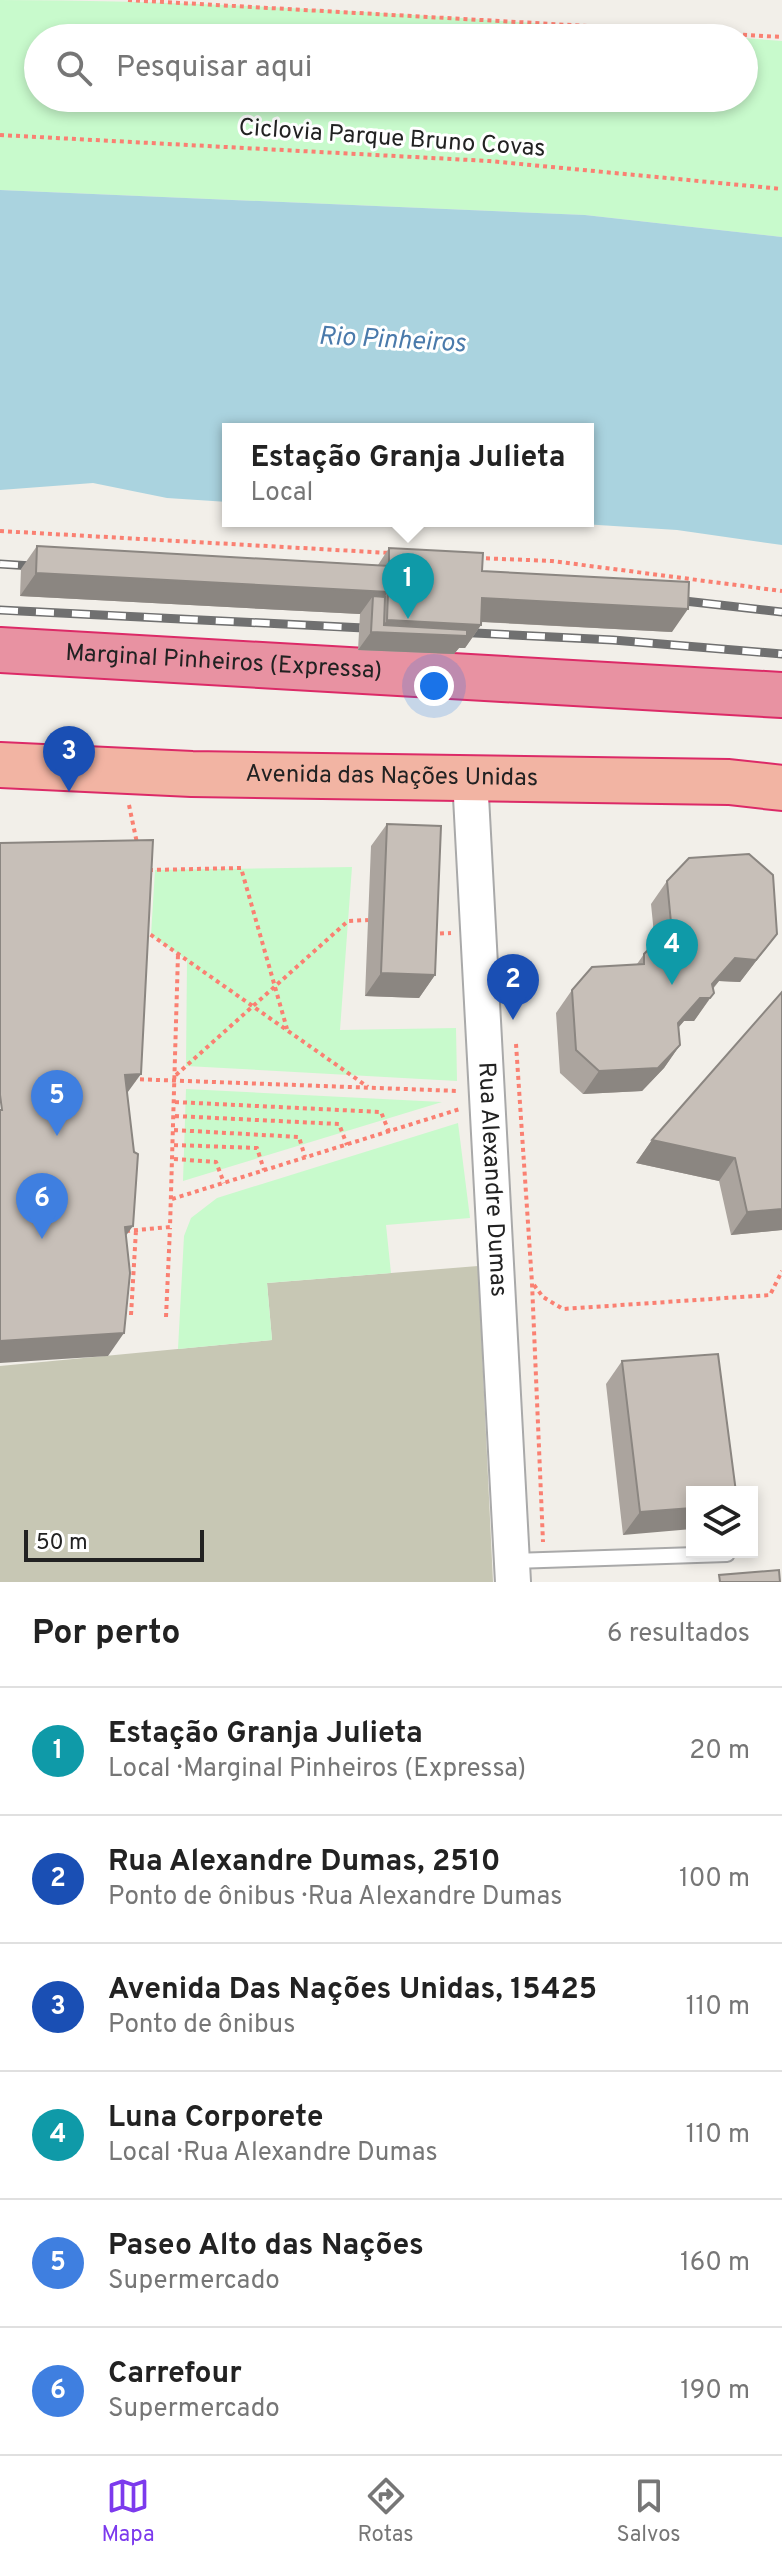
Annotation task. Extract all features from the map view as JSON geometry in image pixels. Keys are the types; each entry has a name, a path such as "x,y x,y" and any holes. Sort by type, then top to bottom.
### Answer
{"highway":[{"name":"Marginal Pinheiros (Expressa)","path":"0,650 782,695"},
{"name":"Avenida das Nações Unidas","path":"0,765 205,774 729,782 782,788"}],"street":[{"name":"Rua Alexandre Dumas","path":"470,778 472,1101 513,1572"}],"lane":[{"path":"513,1572 686,1557"}],"path":[{"path":"128,0 552,24"},
{"path":"758,36 782,37"},
{"name":"Ciclovia Parque Bruno Covas","path":"0,135 489,161 782,189"},
{"path":"0,531 394,553"},
{"path":"473,557 552,561 782,591"},
{"path":"123,795 130,806 138,847"},
{"path":"142,863 143,870 241,868 287,1030"},
{"path":"176,1076 348,921 368,920"},
{"path":"142,944 142,929 368,1087"},
{"path":"166,1317 174,1159 178,954"},
{"path":"140,1064 140,1080"},
{"path":"126,1079 176,1076 368,1087 472,1101"},
{"path":"172,1199 389,1132 472,1101"},
{"path":"175,1102 381,1112 389,1132"},
{"path":"175,1116 339,1124 347,1145"},
{"path":"174,1130 299,1137 305,1158"},
{"path":"174,1145 257,1148 264,1171"},
{"path":"174,1159 216,1162 224,1183"},
{"path":"118,1233 170,1227"},
{"path":"131,1315 136,1230"},
{"path":"532,1283 543,1297 563,1309 770,1295 782,1271"}],"shaded area":[{"path":"478,1266 493,1582 0,1582 0,1366 272,1340 267,1283"}],"green space":[{"path":"0,0 277,7 544,24 24,24 24,112 758,112 758,39 782,41 782,237 585,215 0,190"},
{"path":"352,867 340,1030 456,1028 457,1081 186,1066 187,960 151,935 155,870"},
{"path":"186,1089 442,1102 183,1181"},
{"path":"458,1123 470,1218 386,1225 391,1273 267,1283 272,1340 178,1349 184,1236 191,1218 217,1198"}],"water":[{"name":"Rio Pinheiros","path":"0,190 585,215 782,237 782,545 677,530 594,525 594,423 222,423 222,502 167,498 93,483 0,490"}],"building":[{"path":"37,546 389,566 389,548 483,553 482,571 689,582 688,609 482,598 481,625 387,620 388,592 36,573"},
{"path":"373,596 385,597 384,625 467,630 467,636 371,632"},
{"path":"387,824 441,826 435,975 381,973"},
{"path":"153,840 141,1074 125,1075 134,1152 138,1154 133,1226 125,1227 130,1273 124,1333 0,1341 0,843"},
{"path":"749,854 773,875 777,934 756,960 735,958 712,984 714,993 710,998 700,998 678,1023 680,1045 658,1068 599,1071 576,1050 572,990 592,967 644,964 644,954 665,933 672,933 667,881 689,858"},
{"path":"782,992 782,1209 747,1212 735,1158 652,1140"},
{"path":"718,1354 735,1486 686,1486 686,1508 640,1512 622,1361"},
{"path":"779,1570 780,1582 720,1582 719,1575"}],"railway":[{"path":"0,564 48,567"},
{"path":"667,599 782,612"},
{"path":"0,610 384,629"},
{"path":"455,632 613,640 782,654"}],"place":[{"name":"Estação Granja Julieta","path":"408,619"},
{"name":"Avenida Das Nações Unidas, 15425","path":"69,792"},
{"name":"Luna Corporete","path":"672,985"},
{"name":"Rua Alexandre Dumas, 2510","path":"513,1020"},
{"name":"Paseo Alto das Nações","path":"57,1136"},
{"name":"Carrefour","path":"42,1239"}]}
